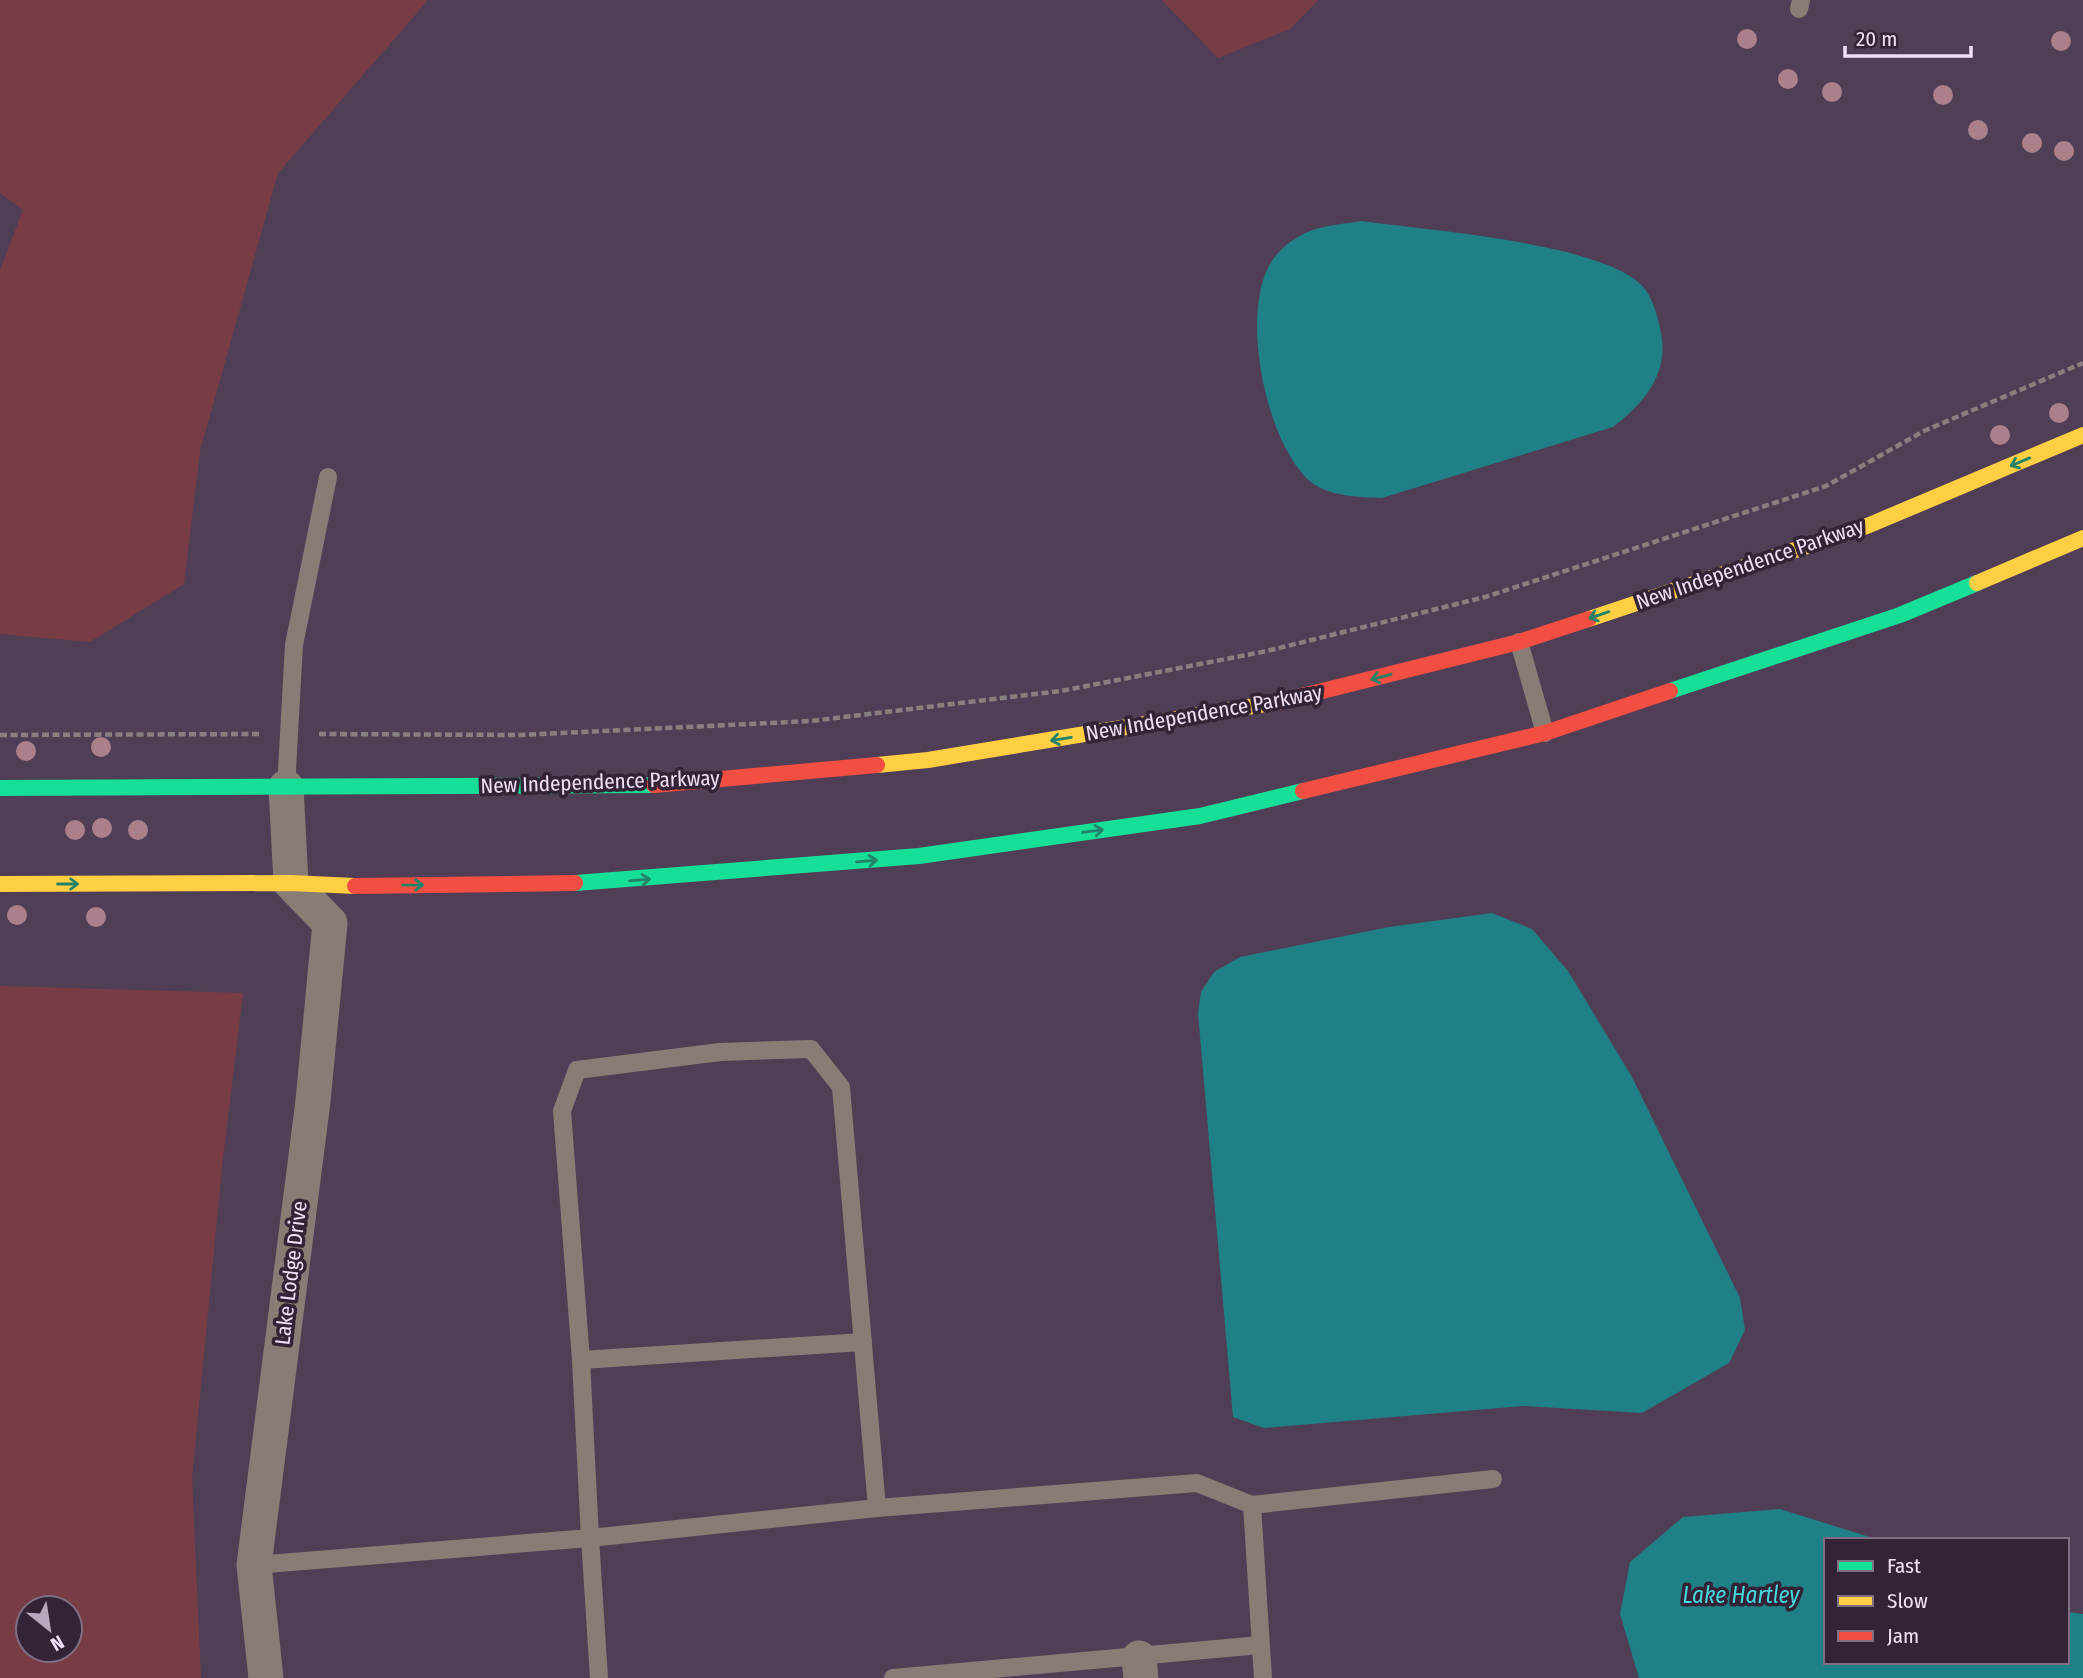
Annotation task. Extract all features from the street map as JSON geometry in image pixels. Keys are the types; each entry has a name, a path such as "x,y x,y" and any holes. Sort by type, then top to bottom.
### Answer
{"street":[{"name":"New Independence Parkway","path":"0,788 662,785 928,760 1262,706 1519,642 1867,526 2083,436"},
{"path":"0,884 291,883 345,886 613,882 919,856 1200,816 1545,733 1900,615 2083,538"},
{"path":"286,787 291,883"},
{"name":"Lake Lodge Drive","path":"266,1678 254,1565 313,1101 330,923 291,883"}],"lane":[{"path":"286,787 294,645 328,477"},
{"path":"1519,642 1545,733"},
{"path":"599,1678 581,1360 562,1111 577,1070 720,1052 811,1049 841,1087 877,1508"},
{"path":"581,1360 863,1342"},
{"path":"254,1565 590,1538 877,1508 1197,1483 1252,1505 1493,1479"},
{"path":"1252,1505 1263,1678"},
{"path":"893,1678 1140,1668 1260,1645"}],"path":[{"path":"0,735 521,735 811,721 1061,691 1267,651 1485,597 1826,486 1924,431 2083,363"}],"shaded area":[{"path":"0,0 428,0 278,173 200,451 184,584 90,642 0,634 0,270 23,210 0,193"},
{"path":"1162,0 1318,0 1290,29 1218,58"},
{"path":"0,986 243,993 222,1167 192,1478 201,1678 0,1678"}],"water":[{"path":"1362,221 1469,234 1555,249 1624,273 1644,288 1653,304 1661,333 1661,362 1652,386 1635,408 1613,427 1382,498 1339,494 1315,485 1297,467 1282,440 1270,408 1261,372 1257,335 1259,301 1266,272 1289,243 1308,232"},
{"path":"1492,913 1532,929 1568,971 1632,1077 1740,1298 1745,1330 1729,1363 1642,1413 1523,1406 1264,1428 1233,1417 1198,1013 1201,992 1214,972 1240,957 1389,927"},
{"name":"Lake Hartley","path":"1780,1509 1873,1538 1824,1538 1824,1664 2069,1664 2069,1612 2083,1614 2083,1678 1639,1678 1620,1614 1630,1562 1683,1517"}],"traffic: fast":[{"path":"1670,691 1900,615 1977,583"},
{"path":"0,788 654,785"},
{"path":"575,883 919,856 1200,816 1303,791"}],"traffic: slow":[{"path":"1589,619 1867,526 2083,435"},
{"path":"1977,583 2083,538"},
{"path":"877,765 928,760 1278,702"},
{"path":"0,884 291,883 355,886"}],"traffic: jam":[{"path":"1278,702 1519,642 1589,619"},
{"path":"1303,791 1545,733 1670,691"},
{"path":"654,785 877,765"},
{"path":"355,886 575,883"}]}
